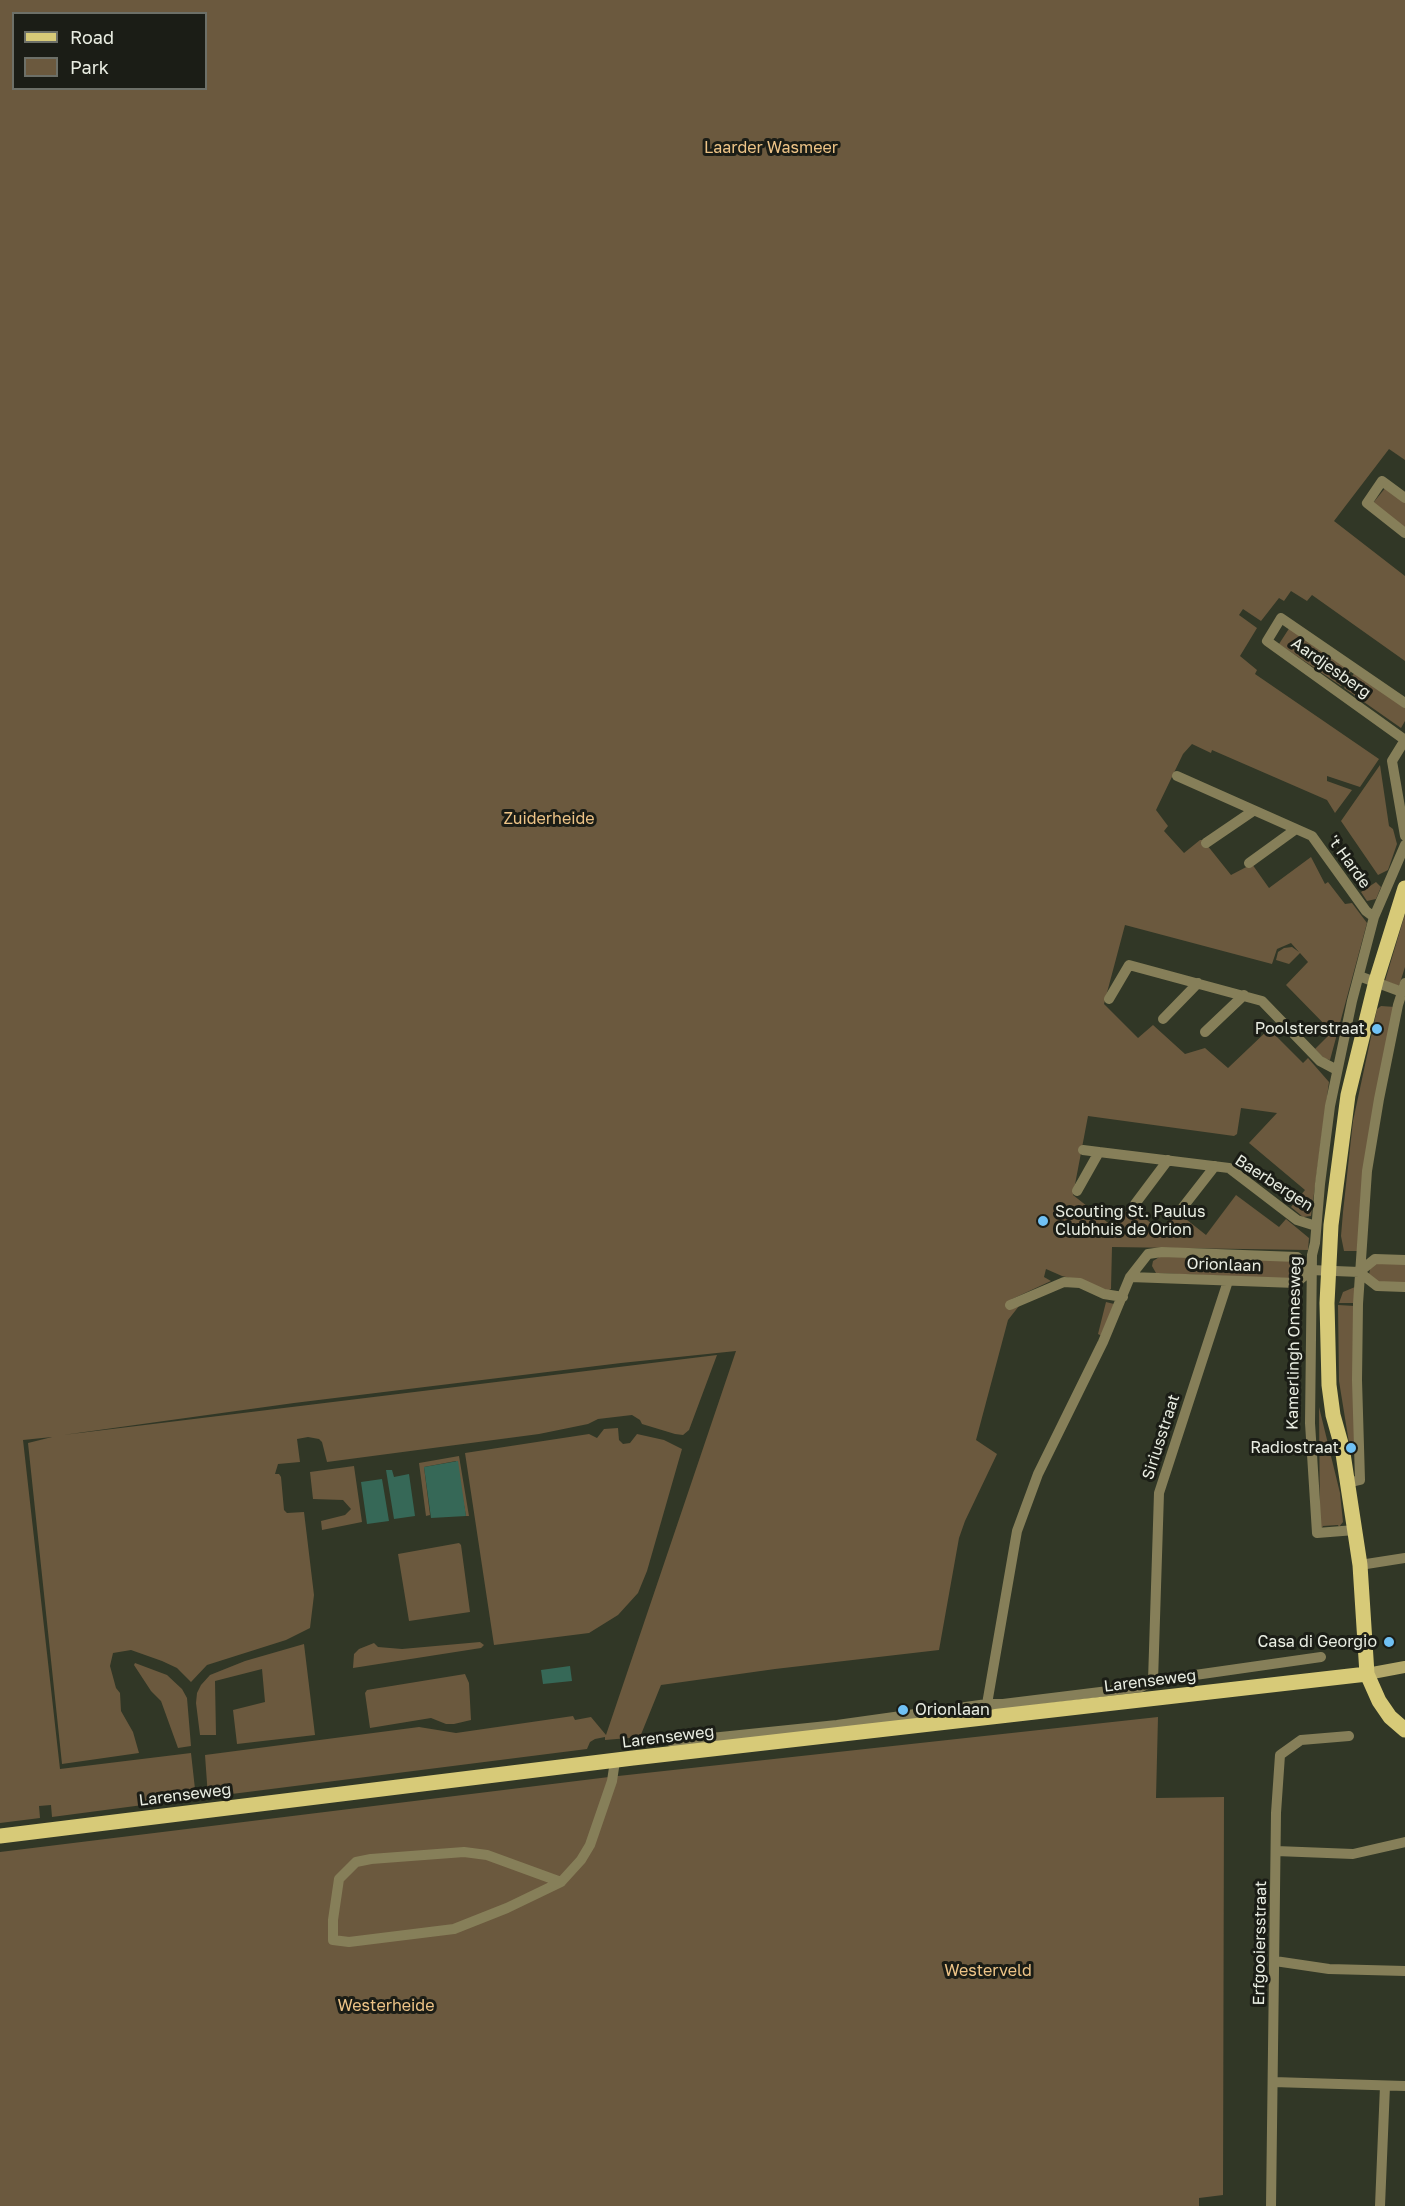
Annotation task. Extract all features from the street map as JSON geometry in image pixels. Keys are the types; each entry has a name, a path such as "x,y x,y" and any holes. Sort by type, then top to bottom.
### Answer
{"main road":[{"name":"Kamerlingh Onnesweg","path":"1405,888 1395,914 1385,931 1368,978 1359,1015 1356,1057 1339,1149 1330,1226 1327,1358 1333,1415 1341,1447 1360,1565 1364,1644 1375,1672 1375,1696 1390,1717 1405,1730"},
{"name":"Larenseweg","path":"0,1836 633,1758 1340,1678 1375,1672"}],"street":[{"path":"1405,498 1382,481 1366,503 1405,532"},
{"name":"Aardjesberg","path":"1405,703 1281,618 1267,641 1405,740"},
{"path":"1405,740 1392,761 1405,836"},
{"name":"'t Harde","path":"1178,776 1312,836 1354,895 1374,917"},
{"path":"1206,843 1253,811"},
{"path":"1249,863 1296,829"},
{"name":"Kamerlingh Onnesweg","path":"1355,1530 1317,1533 1310,1423 1311,1270 1325,1142 1337,1070 1368,978 1374,917 1405,845"},
{"path":"1109,999 1129,965 1244,995 1262,1001 1320,1060 1337,1070"},
{"path":"1347,1483 1360,1480 1357,1380 1359,1272 1367,1171 1402,1006 1403,987 1386,987 1368,978"},
{"path":"1163,1018 1198,983"},
{"path":"1205,1032 1244,995"},
{"name":"Baerbergen","path":"1083,1150 1229,1168 1297,1220 1317,1226"},
{"path":"1077,1191 1099,1152"},
{"path":"1135,1204 1168,1161"},
{"name":"Baerbergen","path":"1183,1207 1215,1166"},
{"name":"Orionlaan","path":"987,1704 1017,1531 1038,1474 1103,1342 1130,1277 1148,1254 1162,1252 1298,1257 1311,1270 1359,1272 1377,1286 1405,1287"},
{"name":"Orionlaan","path":"1359,1272 1375,1259 1405,1260"},
{"name":"Orionlaan","path":"1130,1277 1296,1283 1311,1270"},
{"name":"Siriusstraat","path":"1153,1681 1159,1493 1228,1281"},
{"path":"1010,1305 1064,1282 1080,1283 1104,1294 1123,1297"},
{"path":"1360,1565 1405,1558"},
{"name":"Larenseweg","path":"672,1742 837,1725 987,1704 1141,1687 1153,1681 1321,1657"},
{"path":"1375,1672 1405,1667"},
{"name":"Erfgooiersstraat","path":"1271,2206 1276,1813 1280,1755 1301,1740 1349,1736"},
{"path":"561,1882 488,1855 464,1852 356,1862 339,1879 333,1920 333,1940 349,1942 454,1929 507,1908 561,1882 581,1860 590,1845 612,1781 615,1761"},
{"path":"1276,1851 1353,1854 1405,1842"},
{"path":"1275,1961 1329,1969 1405,1971"},
{"path":"1273,2082 1405,2086"},
{"path":"1380,2206 1385,2086"}],"green space":[{"name":"Zuiderheide","path":"0,0 1405,0 1405,460 1389,449 1334,521 1405,576 1405,661 1312,595 1307,601 1291,591 1284,601 1279,598 1261,621 1243,609 1239,615 1257,628 1240,656 1257,670 1255,674 1379,759 1360,787 1327,776 1327,781 1352,790 1335,813 1327,800 1212,750 1211,753 1192,744 1183,754 1156,810 1168,826 1164,831 1184,853 1203,840 1231,875 1252,864 1269,888 1311,857 1325,884 1328,882 1345,904 1352,903 1367,923 1330,1060 1325,1059 1315,1049 1332,1032 1286,985 1308,962 1300,953 1289,964 1276,960 1278,952 1284,948 1292,947 1299,952 1291,943 1277,949 1272,964 1125,925 1104,1004 1138,1038 1153,1025 1185,1054 1205,1048 1228,1068 1269,1029 1303,1063 1308,1058 1329,1082 1311,1216 1303,1217 1291,1207 1305,1190 1249,1143 1277,1113 1241,1108 1237,1134 1234,1136 1088,1116 1073,1195 1112,1226 1130,1207 1160,1230 1177,1212 1206,1235 1236,1195 1279,1227 1286,1219 1309,1238 1308,1250 1112,1247 1111,1289 1105,1292 1082,1281 1046,1269 1044,1277 1051,1281 1012,1299 1019,1306 1008,1320 976,1440 997,1454 959,1538 939,1650 661,1685 640,1737 595,1739 590,1742 587,1749 208,1797 205,1755 419,1727 456,1733 573,1716 575,1720 591,1717 606,1735 736,1351 294,1403 63,1435 717,1355 689,1430 683,1435 642,1424 632,1415 598,1419 588,1424 539,1434 327,1462 322,1442 319,1439 308,1437 297,1439 300,1462 278,1464 275,1474 281,1477 284,1510 287,1513 304,1512 314,1595 310,1628 286,1640 207,1665 191,1682 177,1668 162,1661 131,1650 113,1653 110,1666 116,1688 120,1693 121,1711 133,1732 139,1753 62,1764 28,1443 52,1437 23,1440 60,1769 191,1753 196,1798 52,1817 51,1805 39,1806 40,1818 0,1823"},
{"path":"1386,487 1405,502 1405,528 1373,503"},
{"path":"1290,627 1352,670 1341,686 1279,644"},
{"path":"1355,672 1405,706 1405,721 1401,728 1344,688"},
{"path":"1380,765 1389,826 1393,829 1397,844 1388,870 1378,875 1341,821"},
{"path":"1376,882 1381,887 1376,899 1367,901 1361,892"},
{"path":"1405,914 1405,967 1399,986 1385,981"},
{"path":"1381,1006 1395,1007 1357,1251 1344,1251 1341,1236 1353,1121 1377,1009"},
{"path":"1161,1256 1296,1260 1304,1268 1302,1276 1295,1279 1156,1273 1152,1266 1153,1261"},
{"path":"1376,1263 1405,1263 1405,1283 1377,1282 1369,1275 1370,1269"},
{"path":"1355,1287 1355,1303 1339,1303 1343,1292"},
{"path":"1106,1302 1114,1304 1102,1336 1098,1334"},
{"path":"1338,1305 1355,1306 1356,1448 1350,1449 1339,1381"},
{"path":"1319,1407 1340,1493 1343,1522 1339,1527 1338,1525 1322,1528 1320,1526"},
{"path":"618,1428 619,1440 623,1444 630,1443 637,1434 664,1440 682,1449 647,1571 638,1593 618,1615 589,1633 494,1645 465,1453 589,1434 597,1438 604,1429"},
{"path":"459,1456 469,1516 466,1516 456,1461 424,1467 430,1515 426,1516 419,1463"},
{"path":"354,1466 362,1522 322,1530 321,1521 345,1515 351,1509 343,1500 313,1499 310,1472"},
{"path":"459,1543 470,1612 409,1621 398,1554"},
{"path":"480,1642 484,1645 481,1648 353,1668 354,1654 359,1649 374,1643 378,1647 402,1649"},
{"path":"304,1644 315,1735 237,1744 233,1710 265,1702 262,1669 215,1681 216,1735 200,1735 197,1693 210,1675 245,1661"},
{"path":"135,1663 167,1675 182,1689 187,1698 191,1746 178,1748 161,1701 151,1691 134,1665"},
{"path":"465,1674 469,1683 471,1720 446,1724 431,1718 370,1728 365,1693 367,1690"},
{"path":"1158,1717 1156,1798 1224,1797 1223,2195 1199,2198 1199,2206 0,2206 0,1852 609,1777"}],"shaded area":[{"path":"458,1461 466,1516 431,1518 424,1467"},
{"path":"386,1470 392,1470 394,1477 409,1474 415,1516 394,1519"},
{"path":"382,1479 389,1521 367,1524 361,1482"},
{"path":"570,1666 572,1681 543,1684 541,1670"}],"place":[{"name":"Poolsterstraat","path":"1377,1029"},
{"name":"Scouting St. Paulus Clubhuis de Orion","path":"1043,1221"},
{"name":"Radiostraat","path":"1351,1448"},
{"name":"Casa di Georgio","path":"1389,1642"},
{"name":"Orionlaan","path":"903,1710"}],"park label":[{"name":"Laarder Wasmeer","path":"771,148"},
{"name":"Westerveld","path":"988,1971"},
{"name":"Westerheide","path":"386,2006"}]}
